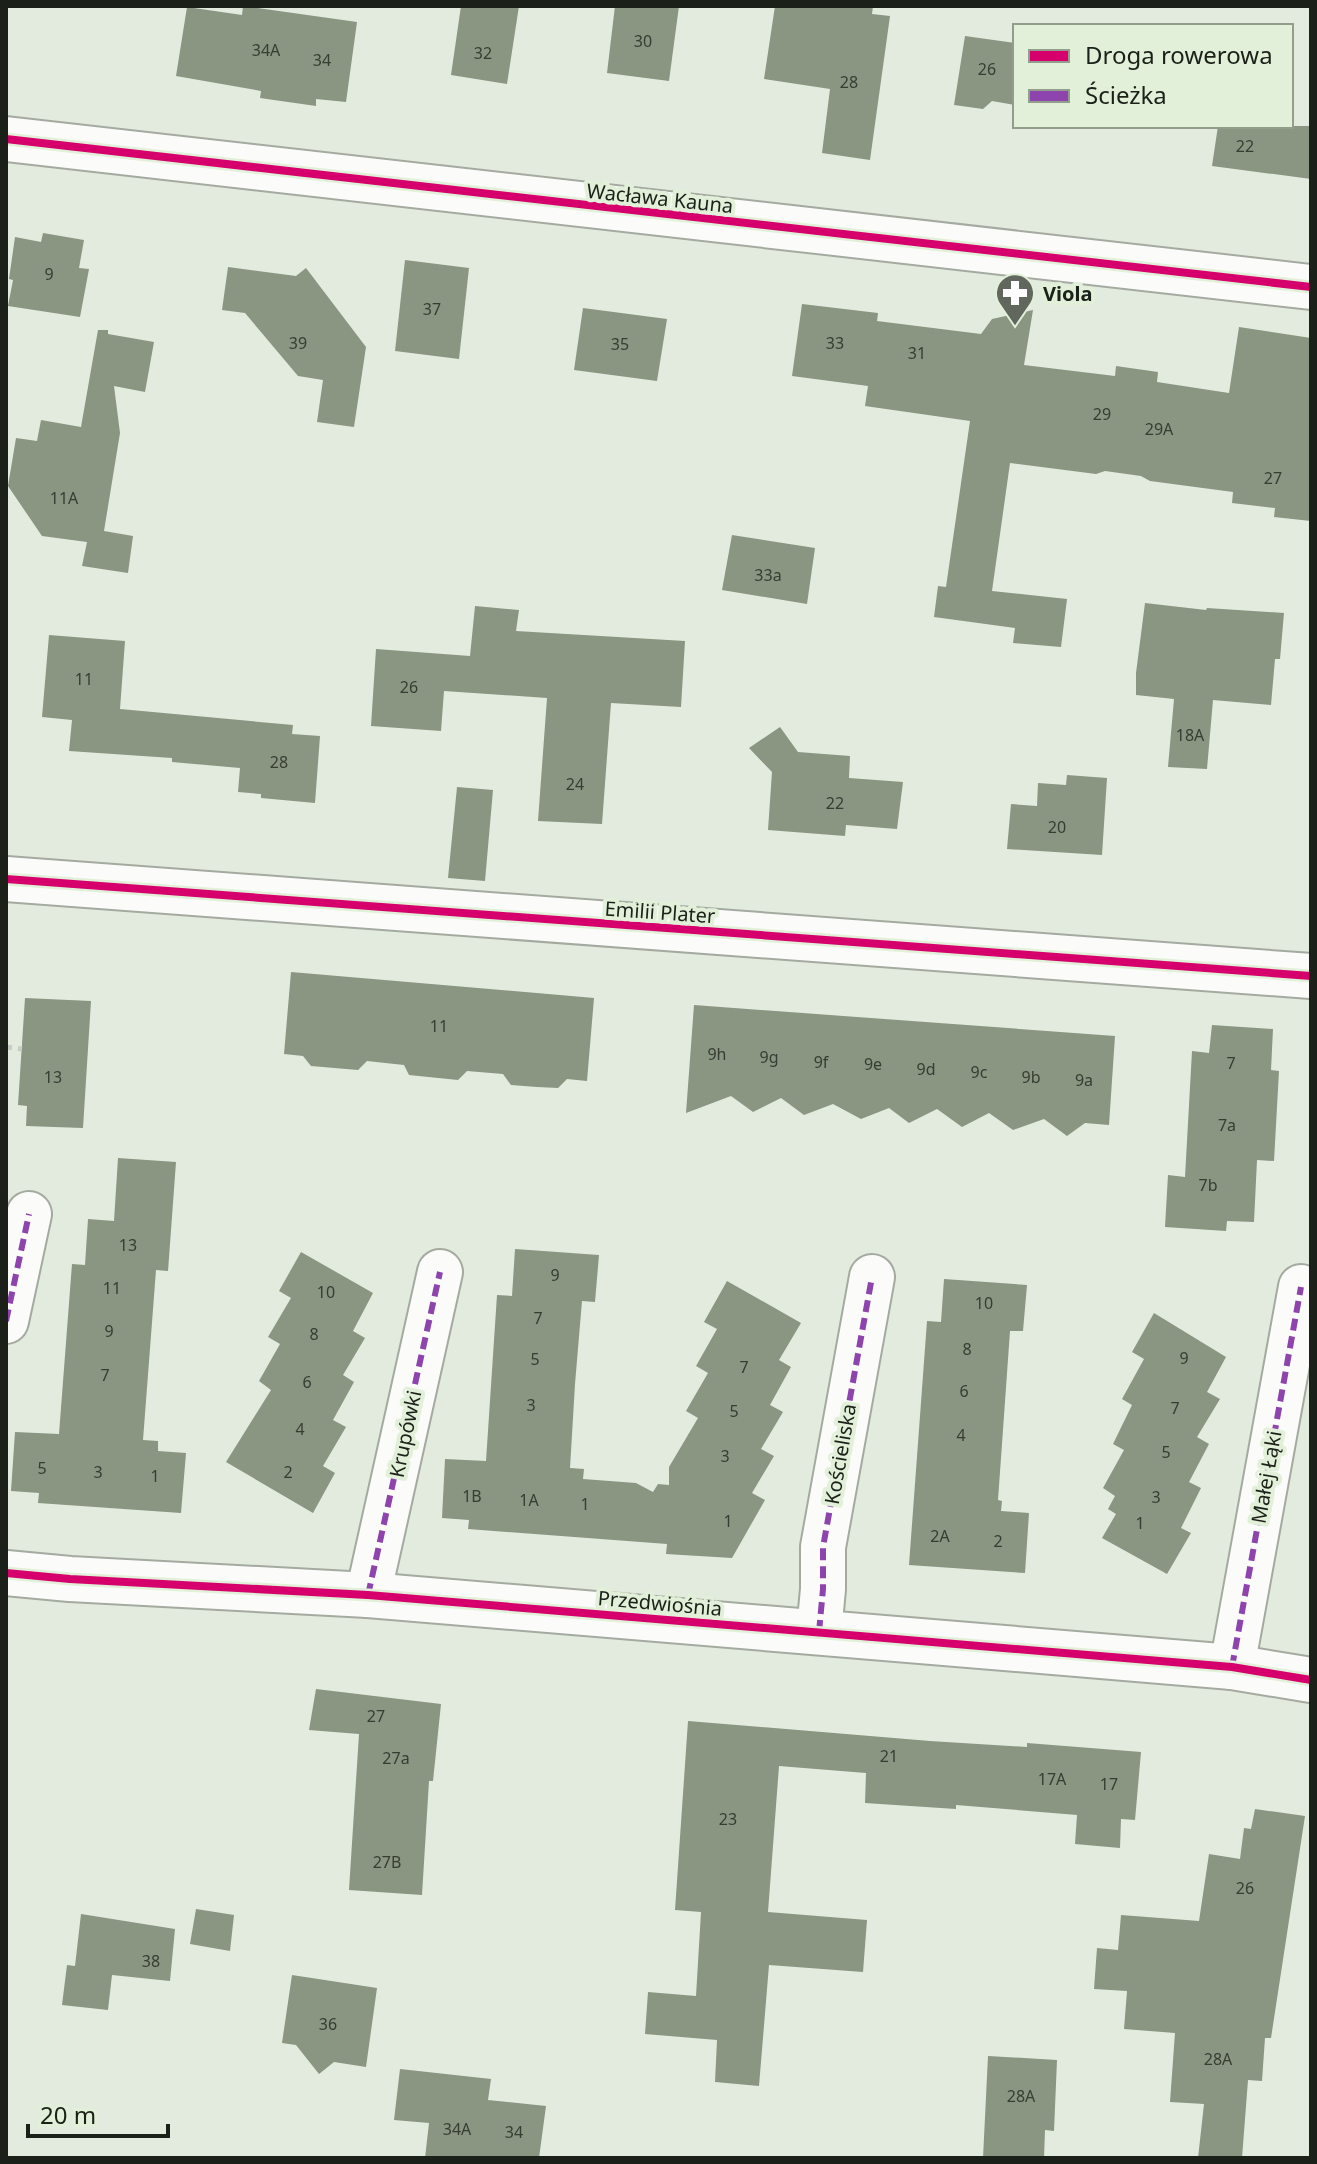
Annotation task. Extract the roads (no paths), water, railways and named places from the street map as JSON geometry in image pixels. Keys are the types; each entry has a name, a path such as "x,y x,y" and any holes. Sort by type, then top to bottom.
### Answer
{"street":[{"name":"Wacława Kauna","path":"6,139 1311,287"},
{"name":"Emilii Plater","path":"6,879 1311,976"},
{"path":"6,1321 29,1214"},
{"name":"Krupówki","path":"368,1595 440,1272"},
{"name":"Kościeliska","path":"819,1632 823,1547 872,1277"},
{"name":"Małej Łąki","path":"1232,1667 1301,1287"},
{"name":"Przedwiośnia","path":"6,1573 368,1595 1232,1667 1311,1680"}],"place":[{"name":"Viola","path":"1015,327"}]}
